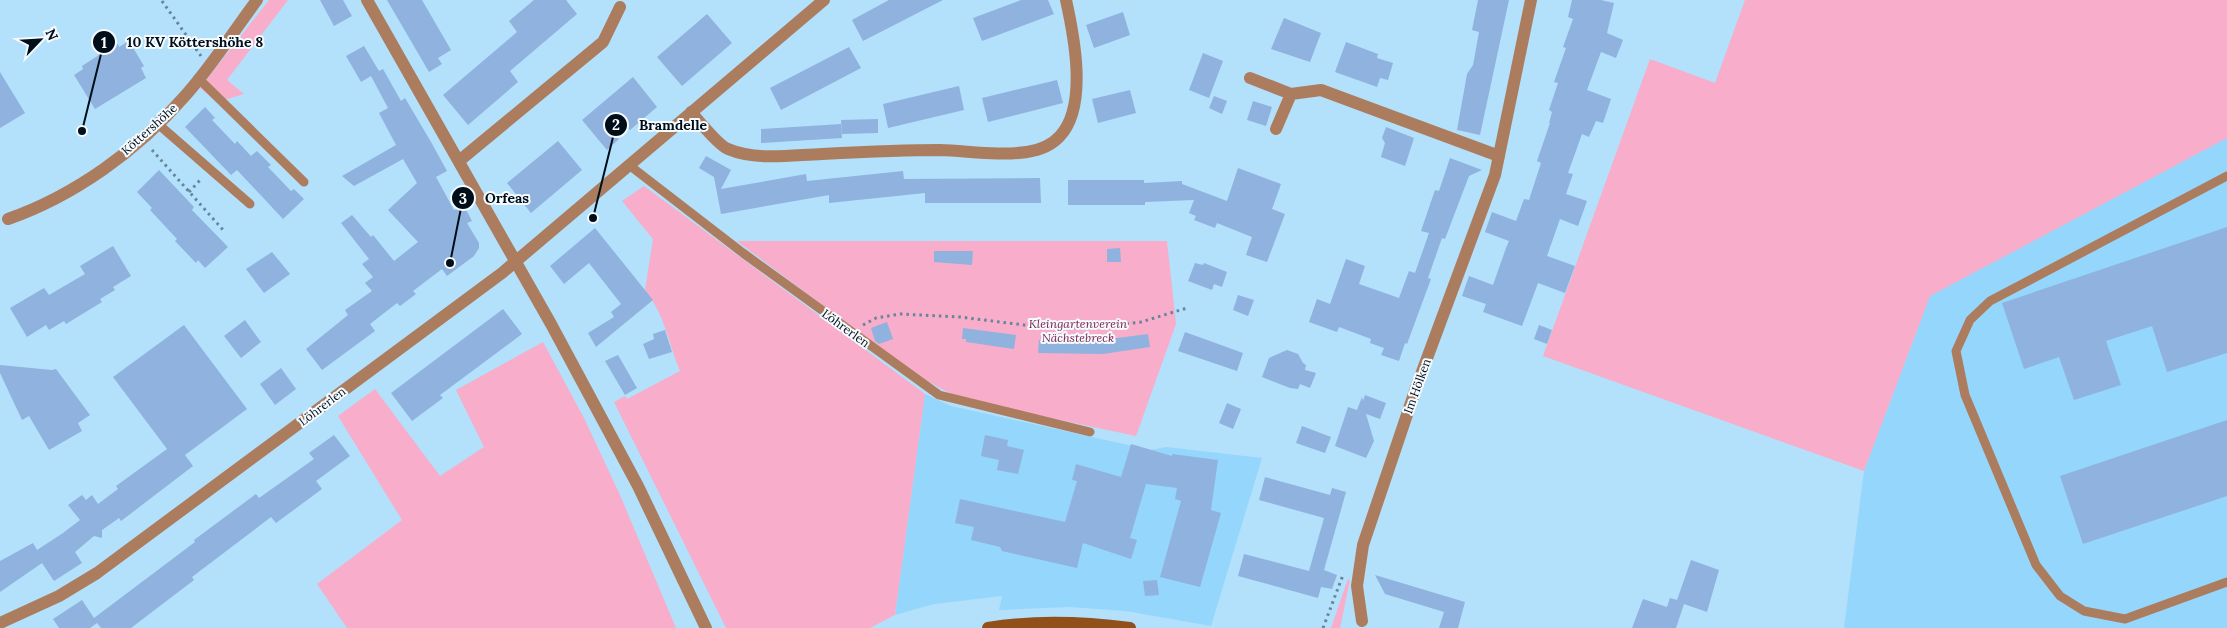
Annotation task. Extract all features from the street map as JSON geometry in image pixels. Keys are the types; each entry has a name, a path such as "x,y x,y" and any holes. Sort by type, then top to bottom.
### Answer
{"main road":[{"path":"988,628 1040,623 1084,623 1130,628"}],"street":[{"name":"Köttershöhe","path":"8,219 32,211 76,187 123,154 158,124 184,97 257,0"},
{"path":"367,0 516,262 638,486 706,628"},
{"name":"Löhrerlen","path":"0,623 60,596 97,573 516,262 824,0"},
{"path":"691,112 726,149 754,156 894,151 1010,154 1046,148 1060,137 1069,125 1077,95 1072,27 1066,0"},
{"name":"Im Hölken","path":"1362,621 1357,586 1362,545 1416,388 1496,175 1530,0"},
{"path":"459,161 603,42 620,7"},
{"path":"1250,78 1291,94 1321,90 1499,156"},
{"path":"1276,128 1291,94"}],"lane":[{"path":"198,78 304,182"},
{"path":"158,124 250,204"},
{"name":"Löhrerlen","path":"629,165 743,253 939,395 1090,432"},
{"path":"2227,176 1990,301 1970,320 1956,350 1964,395 2036,565 2060,596 2084,611 2125,619 2227,582"}],"path":[{"path":"162,2 208,66"},
{"path":"141,138 224,231"},
{"path":"189,192 210,170"},
{"path":"858,328 876,318 900,314 960,316 1048,328 1088,328 1141,322 1187,308"},
{"path":"1323,628 1346,566"}],"shaded area":[{"path":"2227,138 2227,628 1844,628 1864,471 1930,296"},
{"path":"925,394 951,406 1151,450 1166,447 1262,458 1211,626 1126,611 1069,607 999,610 1002,596 934,604 895,615"}],"green space":[{"path":"269,0 288,0 227,80 244,94 217,102 200,88"},
{"path":"1745,0 2227,0 2227,138 1930,296 1864,471 1543,356 1650,59 1715,83"},
{"path":"644,186 925,394 895,615 870,628 726,628 614,402 625,396 627,399 680,371 662,319 645,290 653,239 622,201"},
{"name":"Kleingartenverein Nächstebreck","path":"737,241 1167,241 1176,324 1136,436 961,399 912,373"},
{"path":"543,342 584,418 620,495 676,628 347,628 317,584 402,520 338,416 375,389 440,476 484,447 456,390"},
{"path":"1348,579 1350,580 1340,628 1331,628"}],"building":[{"path":"320,0 343,0 352,16 334,26"},
{"path":"387,0 422,0 451,50 438,58 442,64 429,72"},
{"path":"534,0 566,0 577,14 510,71 518,82 468,125 443,95 517,32 509,21"},
{"path":"889,0 943,0 863,41 852,20"},
{"path":"1021,0 1048,0 1054,14 982,41 973,18"},
{"path":"1478,0 1509,0 1480,135 1457,130 1467,74 1473,65 1479,32 1472,30"},
{"path":"1572,0 1601,0 1614,3 1607,33 1623,40 1616,58 1601,52 1587,90 1611,99 1603,123 1596,121 1589,137 1582,134 1568,173 1573,174 1566,194 1587,201 1578,226 1560,219 1547,256 1575,266 1565,293 1538,283 1522,326 1483,312 1486,304 1462,296 1469,276 1493,285 1509,241 1485,232 1492,212 1516,221 1524,199 1529,200 1541,163 1537,161 1550,123 1552,112 1549,110 1558,83 1554,82 1566,48 1563,47 1573,19 1568,17"},
{"path":"1123,12 1130,35 1094,48 1086,25"},
{"path":"707,14 732,43 682,86 657,57"},
{"path":"1284,18 1321,33 1310,62 1271,49"},
{"path":"129,41 144,66 141,68 146,78 95,109 74,75 83,69 82,66 99,55 118,44 119,47"},
{"path":"1346,42 1378,54 1377,58 1393,63 1388,80 1380,78 1377,87 1335,72"},
{"path":"364,46 379,71 383,69 401,101 405,98 431,142 447,171 436,177 454,210 464,206 472,221 467,223 479,243 479,248 474,256 447,276 442,269 413,291 416,294 400,306 397,303 370,324 375,331 322,370 306,349 348,315 345,310 372,291 365,283 373,277 362,264 369,259 341,223 352,215 371,237 373,235 394,261 418,242 388,210 417,183 403,159 354,186 342,176 396,145 379,113 388,108 371,76 361,82 346,56"},
{"path":"849,47 861,68 781,110 770,88"},
{"path":"1203,53 1223,61 1209,98 1189,90"},
{"path":"0,72 25,113 0,128"},
{"path":"633,77 657,107 630,130 623,126 616,136 619,139 607,150 582,120"},
{"path":"1057,80 1063,103 988,122 982,98"},
{"path":"959,86 964,110 888,128 883,104"},
{"path":"1130,90 1136,113 1098,123 1092,99"},
{"path":"1214,96 1227,101 1222,114 1209,108"},
{"path":"1253,101 1272,107 1266,126 1247,120"},
{"path":"205,107 215,118 212,120 235,144 237,141 251,156 257,151 271,165 268,167 291,191 294,189 304,199 283,219 237,170 231,175 185,127"},
{"path":"878,119 878,133 842,134 841,120"},
{"path":"841,124 842,138 761,143 761,129"},
{"path":"1386,127 1414,138 1405,166 1381,157 1385,143 1382,138"},
{"path":"558,141 582,170 531,213 507,183"},
{"path":"706,156 731,170 721,189 806,174 807,181 903,171 904,179 1040,178 1041,203 925,203 925,193 829,203 829,195 721,214 714,177 699,168"},
{"path":"1450,158 1482,170 1469,176 1445,239 1442,238 1428,278 1431,279 1399,361 1381,355 1384,348 1370,343 1371,339 1339,327 1337,332 1309,322 1317,299 1330,304 1346,259 1365,266 1359,284 1399,298 1409,271 1415,273 1429,233 1421,231 1435,190 1439,191"},
{"path":"1238,168 1281,184 1272,209 1285,214 1267,262 1246,255 1252,237 1217,223 1215,228 1194,220 1196,216 1189,213 1194,200 1145,202 1145,205 1068,205 1068,180 1144,180 1144,183 1182,181 1182,184 1227,201"},
{"path":"159,170 194,207 192,210 228,247 205,268 198,260 196,263 175,241 177,239 150,210 152,208 137,192"},
{"path":"2227,227 2227,353 2167,372 2152,326 2106,341 2121,385 2074,400 2059,357 2024,369 2002,303"},
{"path":"595,228 653,300 596,347 588,333 614,317 611,312 621,304 589,263 564,284 550,266"},
{"path":"113,246 131,276 113,287 115,290 100,299 102,302 66,324 64,321 49,330 46,325 27,337 10,308 44,288 49,295 85,274 80,266"},
{"path":"1120,248 1121,262 1107,262 1107,249"},
{"path":"934,251 973,251 972,265 934,262"},
{"path":"272,252 290,274 264,293 246,269"},
{"path":"1195,263 1203,265 1204,263 1227,272 1222,287 1214,284 1212,290 1188,281"},
{"path":"1238,295 1254,300 1248,316 1233,310"},
{"path":"503,309 522,334 440,395 443,398 412,421 391,393"},
{"path":"245,320 261,342 241,358 224,336"},
{"path":"887,322 893,339 879,344 875,341 871,328"},
{"path":"184,325 247,409 185,455 193,466 121,521 119,518 102,530 102,538 94,536 75,552 82,563 54,581 42,563 0,592 0,561 33,543 37,550 63,533 80,520 68,505 82,495 86,500 92,495 98,504 118,489 116,486 167,449 113,377"},
{"path":"1539,325 1552,330 1547,344 1534,339"},
{"path":"963,328 1016,335 1014,349 966,342 966,339 962,339"},
{"path":"665,330 672,352 649,359 643,344 654,339 653,334"},
{"path":"1185,332 1243,353 1237,371 1178,351"},
{"path":"1148,334 1150,347 1103,354 1038,353 1039,340 1086,340 1086,342"},
{"path":"1287,350 1298,354 1306,365 1305,370 1316,373 1310,388 1300,384 1298,389 1290,388 1262,377 1269,358"},
{"path":"618,355 637,388 625,395 605,361"},
{"path":"0,365 56,369 90,415 78,423 82,431 49,450 29,416 22,420 0,373"},
{"path":"281,368 296,389 275,405 260,384"},
{"path":"1365,395 1386,403 1380,419 1366,414 1374,441 1366,458 1335,446 1348,407 1357,410 1362,397 1363,401"},
{"path":"1227,403 1241,409 1233,429 1219,423"},
{"path":"2227,420 2227,496 2083,544 2060,476"},
{"path":"1302,426 1331,437 1325,453 1296,443"},
{"path":"334,435 350,456 316,481 322,489 276,523 271,517 192,577 194,580 131,628 101,628 97,623 90,628 59,628 53,619 82,600 94,618 256,494 259,498 314,459 309,453"},
{"path":"985,435 1008,440 1007,446 1024,450 1018,474 997,470 999,460 981,456"},
{"path":"1131,444 1172,456 1172,454 1218,460 1211,510 1221,513 1200,587 1160,577 1181,501 1175,499 1177,488 1146,484 1130,538 1137,540 1131,559 1083,543 1077,568 1002,551 1000,547 971,540 974,527 955,523 960,499 1065,522 1077,481 1072,480 1076,464 1121,477"},
{"path":"1265,477 1330,495 1332,488 1346,492 1324,570 1337,575 1332,589 1321,587 1318,598 1238,576 1244,554 1309,571 1324,518 1259,500"},
{"path":"1691,560 1719,570 1707,612 1684,604 1676,628 1632,628 1643,599 1667,607 1670,598 1677,600"},
{"path":"1375,575 1465,602 1458,628 1439,628 1444,612 1385,594"},
{"path":"1157,580 1159,595 1145,596 1143,581"}],"place":[{"name":"10 KV Köttershöhe 8","path":"82,131"},
{"name":"Bramdelle","path":"593,218"},
{"name":"Orfeas","path":"450,263"}]}
